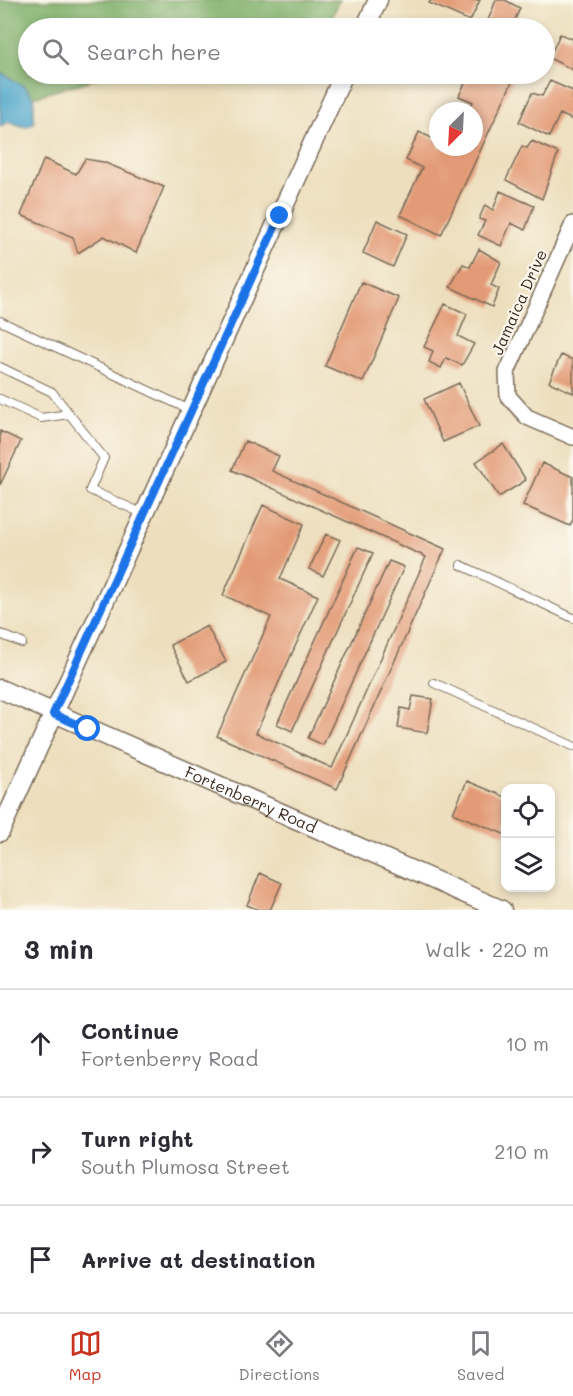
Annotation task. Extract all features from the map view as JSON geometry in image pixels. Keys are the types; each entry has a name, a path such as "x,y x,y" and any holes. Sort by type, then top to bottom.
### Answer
{"street":[{"path":"370,18 378,0"},
{"path":"0,832 339,84"},
{"name":"Jamaica Drive","path":"573,224 507,372 508,396 527,417 573,437"},
{"name":"Fortenberry Road","path":"0,689 502,910"}],"lane":[{"path":"0,321 190,410"},
{"path":"0,367 52,392 104,458 90,490 144,514"},
{"path":"0,399 41,418 69,414"},
{"path":"460,565 573,618"},
{"path":"0,633 22,644"},
{"path":"434,683 573,746"}],"green space":[{"path":"0,0 340,0 332,18 18,18 18,84 78,84 34,97 0,72"}],"water":[{"path":"0,72 24,86 34,97 34,123 26,127 8,122 0,127"}],"building":[{"path":"431,0 480,0 471,18 463,18 429,3"},
{"path":"496,0 505,0 520,8 516,18 489,18"},
{"path":"560,34 573,39 573,70 555,61 555,45"},
{"path":"555,83 573,91 573,120 560,114 549,137 519,122 532,93 542,96 548,84"},
{"path":"465,84 511,84 483,145 483,102 473,102 459,96"},
{"path":"419,132 429,137 429,156 478,156 441,235 400,215 422,168 406,160"},
{"path":"532,141 558,153 542,199 506,180 522,146 527,148"},
{"path":"44,159 76,174 85,159 103,162 164,187 136,253 104,236 78,253 73,237 21,215"},
{"path":"500,191 534,206 525,230 511,223 501,246 478,235 485,221 479,219 485,205 493,210"},
{"path":"377,220 407,234 393,267 363,253"},
{"path":"479,249 501,262 491,285 499,289 492,307 450,287 463,264 470,267"},
{"path":"361,282 399,298 363,382 325,366"},
{"path":"445,304 467,314 458,336 474,344 462,365 446,358 441,368 429,362 433,351 424,347"},
{"path":"561,355 573,360 573,393 549,382"},
{"path":"459,383 479,426 443,442 424,399"},
{"path":"0,431 21,441 0,485"},
{"path":"245,441 279,456 272,471 445,549 337,789 217,736 271,617 223,595 263,505 304,524 280,579 318,596 256,733 332,768 426,557 232,470"},
{"path":"503,444 526,480 499,497 476,462"},
{"path":"542,463 573,477 573,519 570,526 523,505"},
{"path":"326,534 340,540 323,576 309,569"},
{"path":"358,547 373,553 292,731 277,724"},
{"path":"389,561 404,567 323,745 308,738"},
{"path":"207,626 226,662 189,681 170,645"},
{"path":"413,696 433,699 427,733 398,728 401,708 410,710"},
{"path":"467,781 501,795 501,833 453,813"},
{"path":"260,873 282,883 270,910 259,910 247,905"}],"route":[{"path":"88,729 53,714 280,216"}]}
